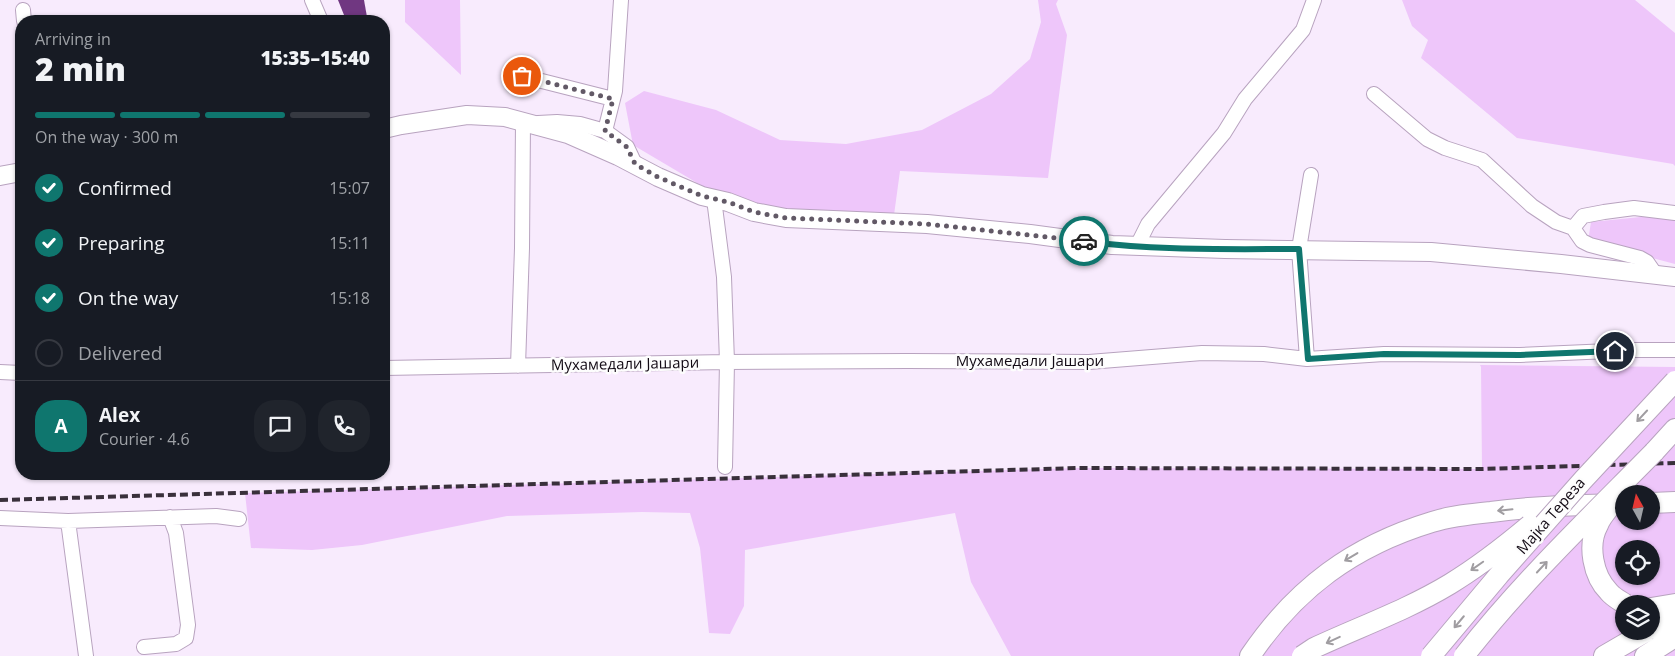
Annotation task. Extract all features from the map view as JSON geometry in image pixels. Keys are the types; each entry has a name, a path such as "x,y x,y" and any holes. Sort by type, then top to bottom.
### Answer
{"highway":[{"name":"Мајка Тереза","path":"1431,656 1474,603 1675,380"},
{"name":"Мајка Тереза","path":"1464,656 1503,609 1561,546 1675,429"},
{"path":"1615,597 1609,593 1599,577 1594,559 1593,541 1597,525 1654,452"},
{"path":"1302,656 1322,644 1404,608 1449,585 1513,539 1583,480"},
{"path":"1660,503 1675,502"},
{"path":"1250,656 1282,613 1309,587 1343,562 1382,541 1433,522 1462,515 1543,507 1615,504"},
{"path":"1645,656 1675,638"},
{"path":"1604,656 1632,640"}],"main road":[{"path":"390,128 467,115 505,117 528,122 568,134 702,196 728,202 754,212 786,218 927,224 1030,234 1112,245 1225,249 1431,252 1675,277"},
{"path":"0,176 15,173"}],"street":[{"path":"312,0 318,15"},
{"path":"605,131 616,91 621,0"},
{"path":"1138,246 1148,224 1224,133 1245,99 1302,30 1314,0"},
{"path":"522,76 613,99"},
{"path":"1374,94 1427,138 1446,148 1482,160 1532,206 1556,222 1573,228 1582,241 1590,245 1640,258 1647,262 1656,275"},
{"path":"518,366 528,122 564,122 605,131 627,147 635,164"},
{"path":"1308,359 1299,249 1310,174"},
{"path":"714,199 724,278 727,362 725,467"},
{"path":"1573,228 1583,216 1604,212 1634,208 1675,213"},
{"name":"Мухамедали Јашари","path":"390,368 727,362 1089,362 1202,353 1264,354 1308,359 1384,354 1520,355 1675,350"},
{"path":"0,372 15,373"},
{"path":"0,518 68,521 216,516 239,519"},
{"path":"144,647 176,644 186,638 188,624 176,533 170,517"},
{"path":"68,521 86,656"}],"shaded area":[{"path":"405,0 460,0 461,75 405,22"},
{"path":"1038,0 1058,0 1056,4 1067,35 1048,178 900,171 894,215 778,210 704,187 633,145 625,103 644,91 716,110 780,140 846,144 922,130 991,94 1030,59 1041,22"},
{"path":"1402,0 1635,0 1675,33 1675,166 1673,164 1517,138 1421,58 1428,40 1412,26"},
{"path":"1675,215 1675,264 1588,241 1591,222"},
{"path":"1480,365 1675,367 1675,656 1011,656 971,582 955,513 745,550 744,606 730,634 709,633 700,548 690,513 642,512 507,516 362,545 312,550 251,548 245,493 1078,468 1482,469"}],"building":[{"path":"338,0 364,0 367,15 344,15"}],"railway":[{"path":"0,500 1078,468 1483,469 1675,463"}],"way so far":[{"path":"522,76 613,99 605,131 627,147 635,164 658,177 702,196 728,202 754,212 786,218 927,224 1084,241"}],"route":[{"path":"1084,241 1138,246 1299,249 1308,359 1384,354 1520,355 1615,351"}]}
